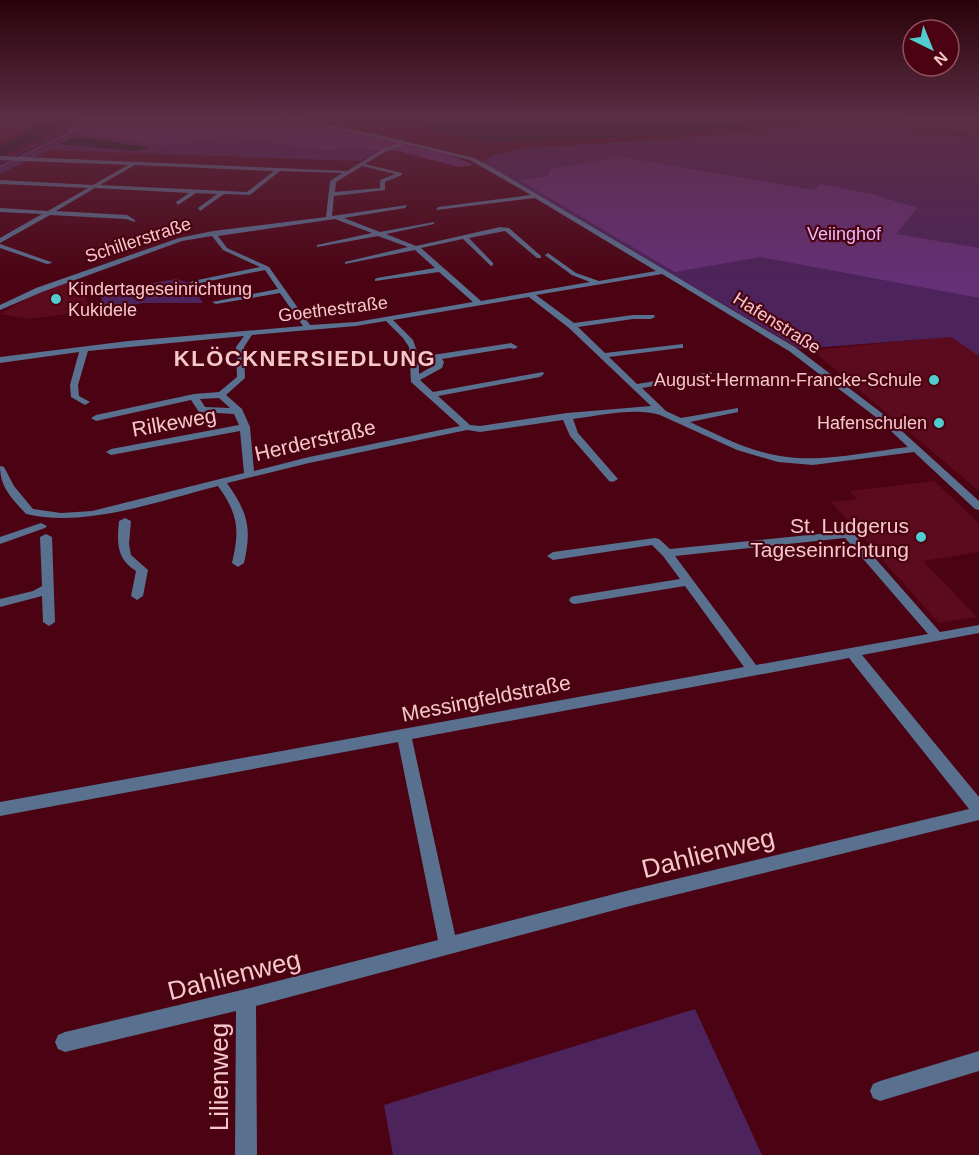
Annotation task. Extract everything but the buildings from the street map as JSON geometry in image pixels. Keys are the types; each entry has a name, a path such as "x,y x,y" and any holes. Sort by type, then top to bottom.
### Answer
{"street":[{"path":"0,241 120,172"},
{"path":"236,204 275,172"},
{"path":"346,172 333,180 333,218 405,206"},
{"path":"333,194 383,189 382,181 399,174 391,172"},
{"name":"Hafenstraße","path":"495,172 792,349 864,402 979,507"},
{"path":"0,182 248,194"},
{"path":"8,189 20,183"},
{"path":"178,203 195,191"},
{"path":"200,209 222,193"},
{"path":"438,210 536,195"},
{"path":"0,210 127,217 134,221"},
{"name":"Schillerstraße","path":"0,308 39,290 181,239 333,218 418,249 480,304"},
{"path":"318,246 432,223"},
{"path":"348,263 491,231 520,227"},
{"path":"507,229 539,256"},
{"path":"213,233 225,249 267,268 308,328"},
{"path":"465,238 491,264"},
{"path":"0,246 49,263"},
{"path":"548,255 574,274 596,282"},
{"path":"193,283 267,268"},
{"path":"377,280 442,270"},
{"name":"Goethestraße","path":"0,360 149,341 249,334 387,318 660,272"},
{"path":"216,302 282,290"},
{"path":"531,295 572,326 638,386 663,413"},
{"path":"572,326 633,317 651,317"},
{"path":"387,318 406,336 416,350 414,380 467,427"},
{"path":"96,418 194,397 220,395 241,378 240,346 249,334"},
{"path":"415,360 511,345 514,347"},
{"path":"605,356 680,346"},
{"path":"84,349 74,385 75,397 85,402"},
{"path":"414,380 439,366 440,362 436,358"},
{"path":"430,395 540,374"},
{"path":"638,386 708,374"},
{"path":"220,395 239,411 244,427 249,474"},
{"path":"194,397 202,410 239,411"},
{"name":"Herderstraße","path":"0,469 4,488 30,512 61,516 92,514 249,474 467,427 480,429 567,416 638,409 651,409 683,420 740,448 778,459 813,462 916,449"},
{"path":"683,420 735,410"},
{"path":"567,416 573,435 613,479"},
{"name":"Rilkeweg","path":"111,452 244,427"},
{"path":"221,482 239,507 245,521 238,563"},
{"path":"125,521 123,550 128,562 142,570 137,596"},
{"path":"0,541 43,532 49,622"},
{"path":"667,553 848,534 938,636"},
{"path":"553,556 656,541 752,669"},
{"path":"575,600 688,582"},
{"path":"0,603 36,594 47,588"},
{"name":"Messingfeldstraße","path":"0,809 979,629"},
{"path":"851,651 979,809"},
{"path":"404,735 449,947"},
{"name":"Dahlienweg","path":"65,1042 246,999 630,898 979,813"},
{"name":"Lilienweg","path":"246,999 246,1155"},
{"path":"880,1091 979,1061"}],"shaded area":[{"name":"Kindertageseinrichtung Kukidele","path":"66,282 72,282 84,294 91,311 28,319 0,314 31,296"},
{"name":"Hafenschulen","path":"952,336 979,355 979,491 812,350"},
{"name":"St. Ludgerus Tageseinrichtung","path":"934,481 979,523 979,552 923,561 977,617 939,623 831,502 857,499 850,491"}],"green space":[{"name":"Veiinghof","path":"497,172 979,172 979,356 951,337 800,349"},
{"path":"549,172 708,172 813,190 820,184 872,194 917,208 896,234 979,248 979,298 760,257 675,272 519,180 547,176"},
{"path":"176,279 190,283 203,303 143,303 104,311 100,292"},
{"path":"695,1009 762,1155 393,1155 384,1105"}],"place":[{"name":"Kindertageseinrichtung Kukidele","path":"56,299"},
{"name":"August-Hermann-Francke-Schule","path":"934,380"},
{"name":"Hafenschulen","path":"939,423"},
{"name":"St. Ludgerus Tageseinrichtung","path":"921,537"}],"district":[{"name":"KLÖCKNERSIEDLUNG","path":"305,358"}]}
